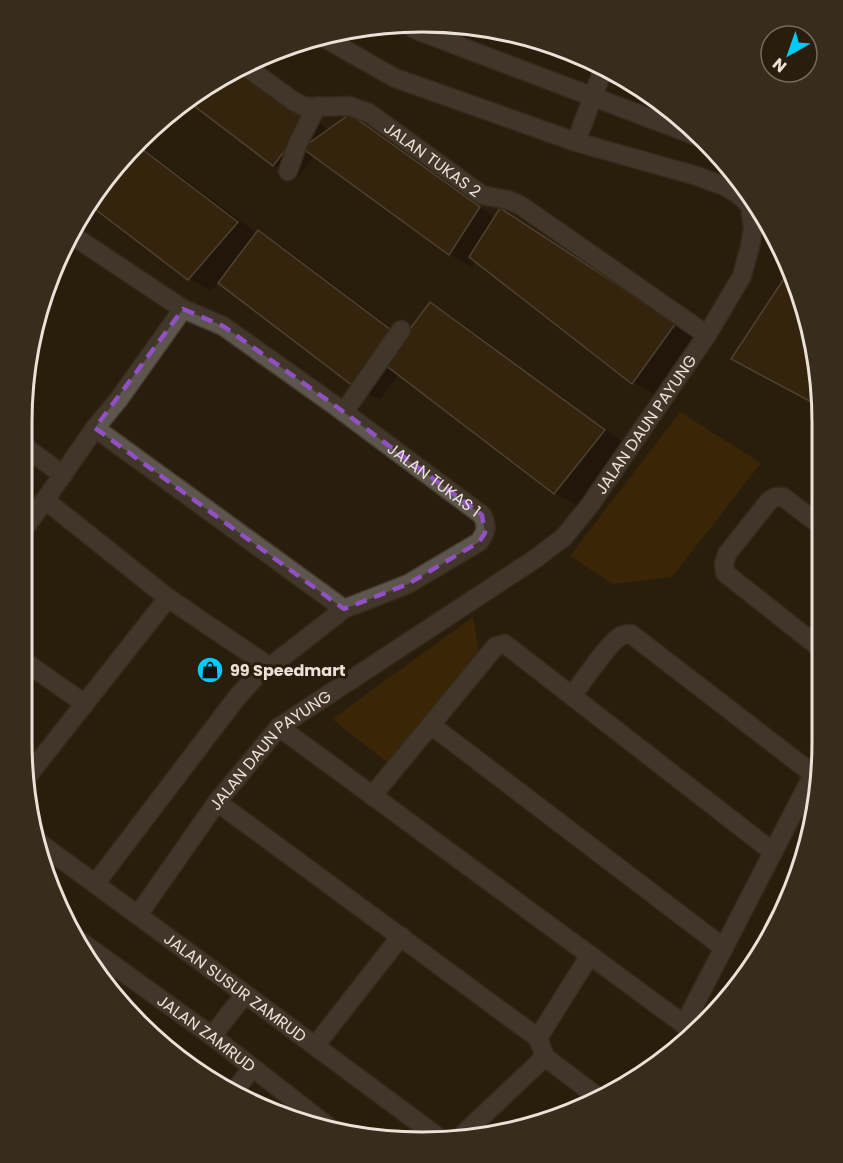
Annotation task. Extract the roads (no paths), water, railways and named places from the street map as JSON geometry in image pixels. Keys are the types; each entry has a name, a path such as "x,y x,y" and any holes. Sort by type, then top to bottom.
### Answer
{"street":[{"path":"422,32 681,130"},
{"name":"JALAN DAUN PAYUNG","path":"333,42 395,78 576,142 697,176 738,194"},
{"name":"JALAN TUKAS 2","path":"251,71 303,106 349,106 369,113 482,195 514,201 707,335"},
{"path":"576,142 600,75"},
{"path":"288,171 298,144 317,106"},
{"name":"JALAN DAUN PAYUNG","path":"138,915 217,802 279,727 535,559 564,537 590,505 707,335 742,276 753,230 753,217"},
{"name":"JALAN TUKAS 1","path":"77,239 183,309 223,326 344,412 482,515 486,523 485,533 479,542 408,584 344,609 271,666 267,665 238,696 95,884"},
{"path":"32,518 183,309"},
{"path":"344,412 401,330"},
{"path":"95,428 344,609"},
{"path":"32,452 63,475"},
{"path":"812,519 783,497 775,496 727,554 724,564 725,573 812,642"},
{"path":"45,500 168,598 267,665"},
{"path":"32,770 168,598"},
{"path":"572,696 610,645 624,634 631,634 811,763"},
{"path":"372,796 496,646 505,644 773,852"},
{"path":"32,667 84,704"},
{"path":"430,724 724,948"},
{"path":"279,727 687,1027"},
{"path":"691,1023 724,948 809,782"},
{"path":"217,802 538,1038 545,1057 591,1092"},
{"name":"JALAN SUSUR ZAMRUD","path":"47,848 431,1132"},
{"path":"315,1046 401,936"},
{"name":"JALAN ZAMRUD","path":"92,950 212,1036 315,1116"},
{"path":"538,1038 590,956"},
{"path":"212,1036 245,994"},
{"path":"469,1128 545,1057"},
{"path":"239,1086 252,1068"}],"place":[{"name":"99 Speedmart","path":"210,670"}]}
